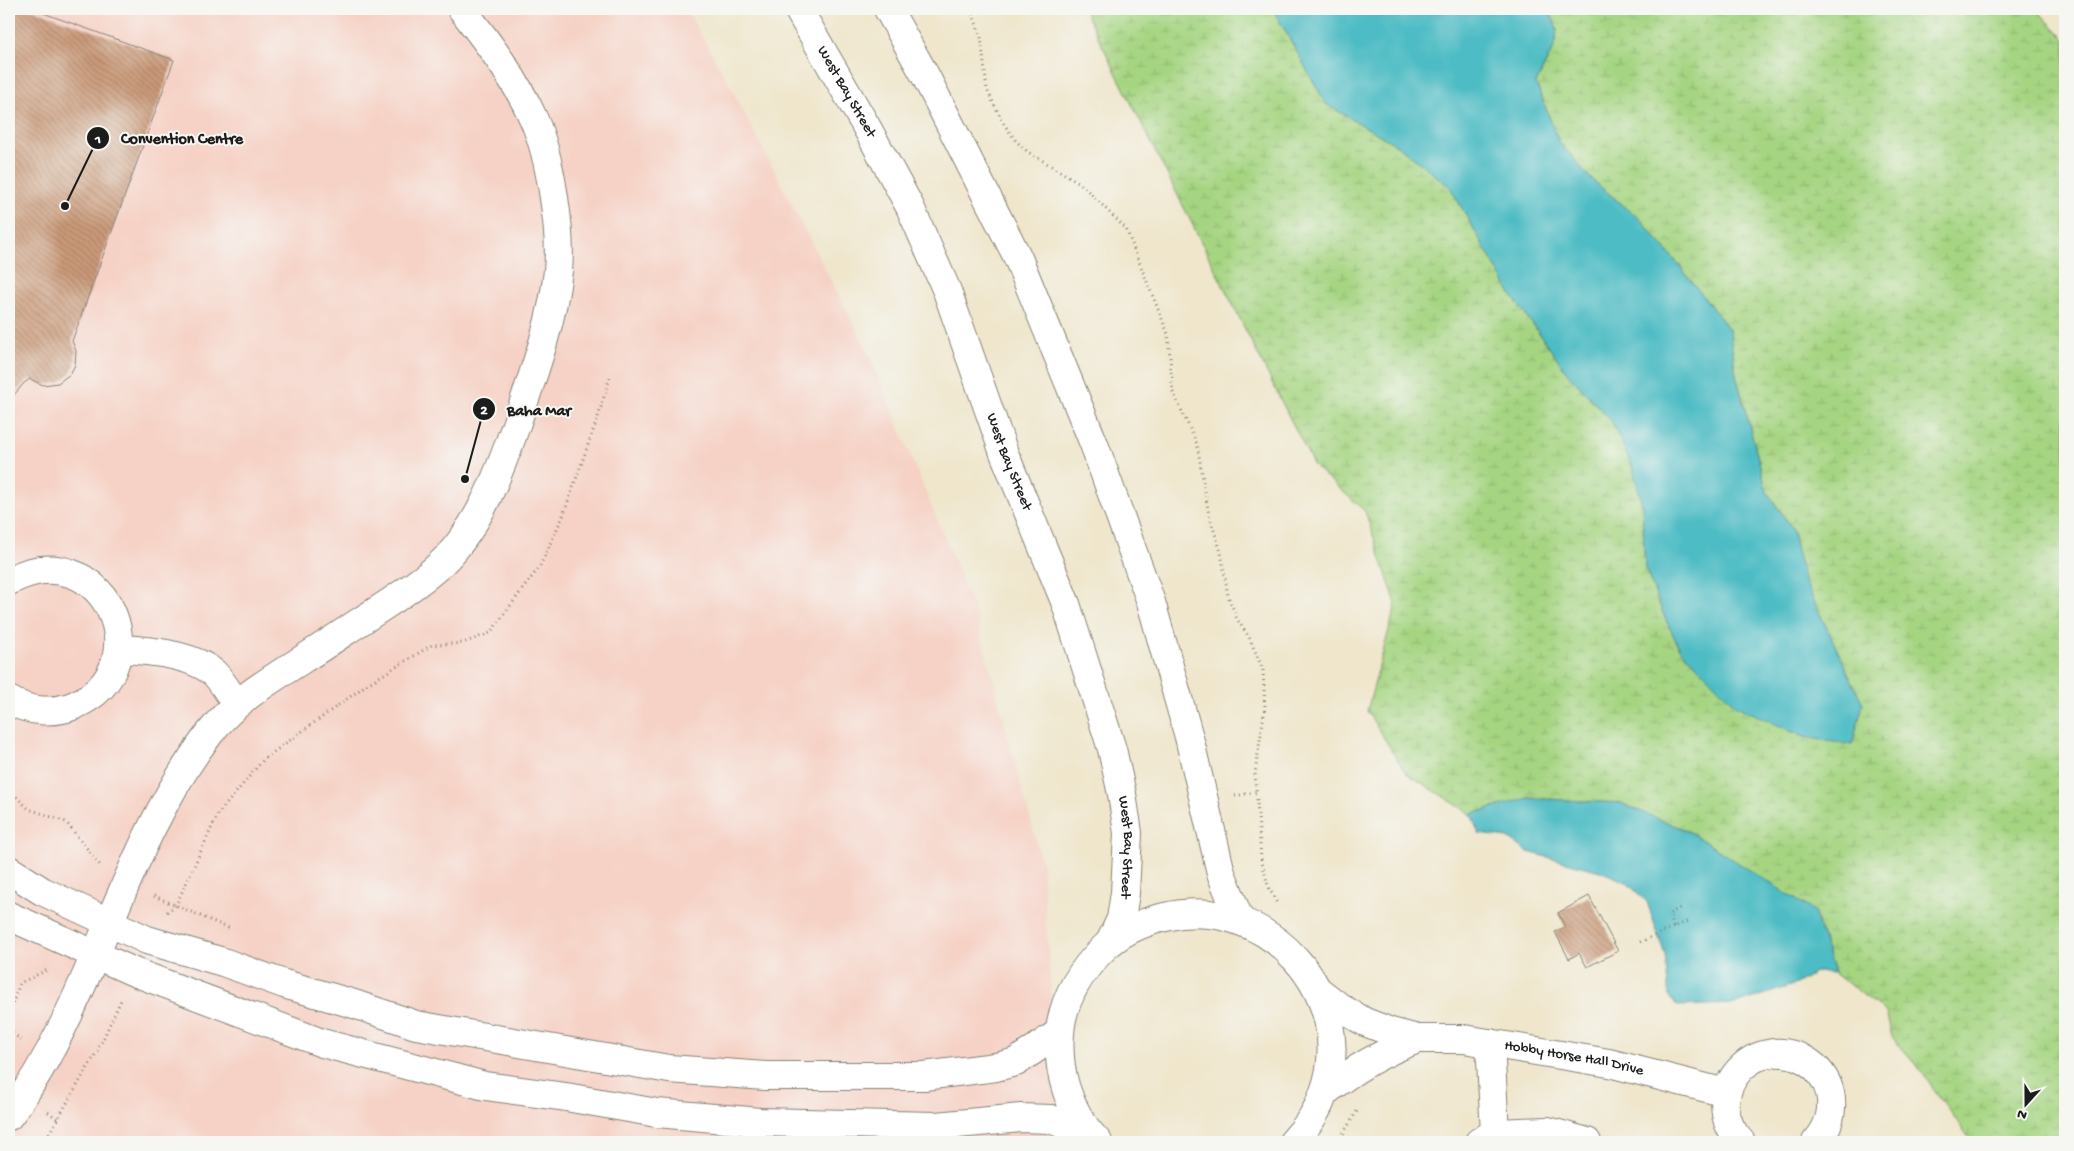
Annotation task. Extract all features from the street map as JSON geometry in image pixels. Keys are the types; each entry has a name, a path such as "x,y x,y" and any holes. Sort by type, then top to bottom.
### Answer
{"main road":[{"path":"9,1116 24,1095 71,1009 82,950 109,923 170,792 208,735 227,713 260,686 405,594 439,566 468,533 502,465 537,365 549,318 558,268 552,182 535,122 520,93 499,58 462,9"},
{"name":"West Bay Street","path":"798,9 866,126 910,207 947,291 1004,453 1066,604 1112,749 1122,794 1126,824 1128,865 1125,893 1121,918 1110,942"},
{"path":"888,9 926,77 1018,258 1094,444 1151,602 1189,737 1221,873 1240,920"},
{"path":"9,581 25,574 46,570 72,574 85,580 105,598 111,610 116,622 118,649 115,662 102,686 80,703 68,708 41,711 27,709 9,700"},
{"path":"118,649 152,650 201,666 213,672 237,704"},
{"path":"9,870 42,891 147,940 223,962 284,984 354,1004 416,1025 669,1069 765,1076 924,1076 1016,1062 1060,1032"},
{"path":"1094,1139 1071,1104 1064,1087 1060,1069 1060,1032 1063,1015 1076,982 1097,954 1110,942 1140,925 1172,915 1206,913 1240,920 1278,941 1308,973 1319,991 1330,1033 1331,1055 1324,1093 1306,1128 1293,1142"},
{"path":"9,916 134,972 322,1043 485,1086 566,1097 657,1113 760,1122 936,1126 1020,1118 1051,1119 1094,1139"},
{"name":"Hobby Horse Hall Drive","path":"1319,991 1341,1008 1365,1022 1391,1032 1418,1039 1464,1039 1490,1043 1609,1064 1726,1093"},
{"name":"Hobby Horse Hall Drive","path":"1324,1093 1368,1061 1393,1048 1418,1039"},
{"path":"1490,1043 1487,1138 1548,1131 1587,1142"},
{"path":"1741,1142 1735,1136 1728,1121 1726,1093 1734,1076 1748,1061 1774,1053 1795,1055 1810,1063 1818,1070 1827,1085 1831,1106 1827,1127 1816,1142"}],"path":[{"path":"971,9 981,37 988,90 1004,124 1016,141 1028,152 1080,183 1126,229 1168,334 1173,392 1197,444 1209,515 1221,552 1228,596 1237,619 1250,637 1263,670 1265,708 1255,773 1261,858 1268,886 1280,910"},
{"path":"147,940 164,914 176,905 218,814 264,760 369,683 432,646 463,643 490,633 540,566 563,516 610,377"},
{"path":"9,790 29,809 66,822 108,874 126,885 238,932"},
{"path":"1674,927 1668,914 1682,907"},
{"path":"1640,942 1688,920"},
{"path":"9,1013 20,983 82,950"},
{"path":"44,1142 98,1050 134,972"}],"shaded area":[{"path":"9,9 686,9 731,87 867,350 974,609 1042,863 1061,1142 9,1142"}],"green space":[{"path":"1084,9 1273,9 1326,104 1400,147 1450,187 1512,296 1569,375 1612,422 1633,468 1642,503 1645,568 1679,647 1852,745 1863,704 1804,580 1792,528 1767,492 1736,375 1729,329 1640,219 1591,179 1559,142 1536,83 1555,45 1557,29 1549,9 2036,9 2065,39 2065,1142 1972,1142 1916,1064 1892,1037 1886,1012 1834,973 1814,911 1688,831 1620,803 1528,798 1471,814 1406,773 1367,711 1396,604 1365,511 1314,466"}],"water":[{"path":"1273,9 1549,9 1557,29 1555,45 1536,83 1559,142 1591,179 1640,219 1729,329 1736,375 1767,492 1792,528 1804,580 1863,704 1852,745 1804,737 1736,706 1679,647 1645,568 1642,503 1633,468 1612,422 1569,375 1512,296 1450,187 1400,147 1326,104"},
{"path":"1528,798 1620,803 1688,831 1814,911 1834,973 1816,972 1796,984 1736,1004 1677,1006 1669,997 1665,955 1647,902 1626,882 1600,871 1528,852 1508,838 1479,834 1471,814"}],"building":[{"path":"9,9 32,9 174,60 72,341 76,351 75,365 70,374 58,383 43,385 30,379 24,383 9,401"},
{"path":"9,603 12,617 10,638 9,637"},
{"path":"1589,896 1618,951 1587,967 1579,953 1569,959 1555,932 1565,927 1558,913"}],"place":[{"name":"Convention Centre","path":"65,206"},
{"name":"Baha Mar","path":"465,479"}]}
